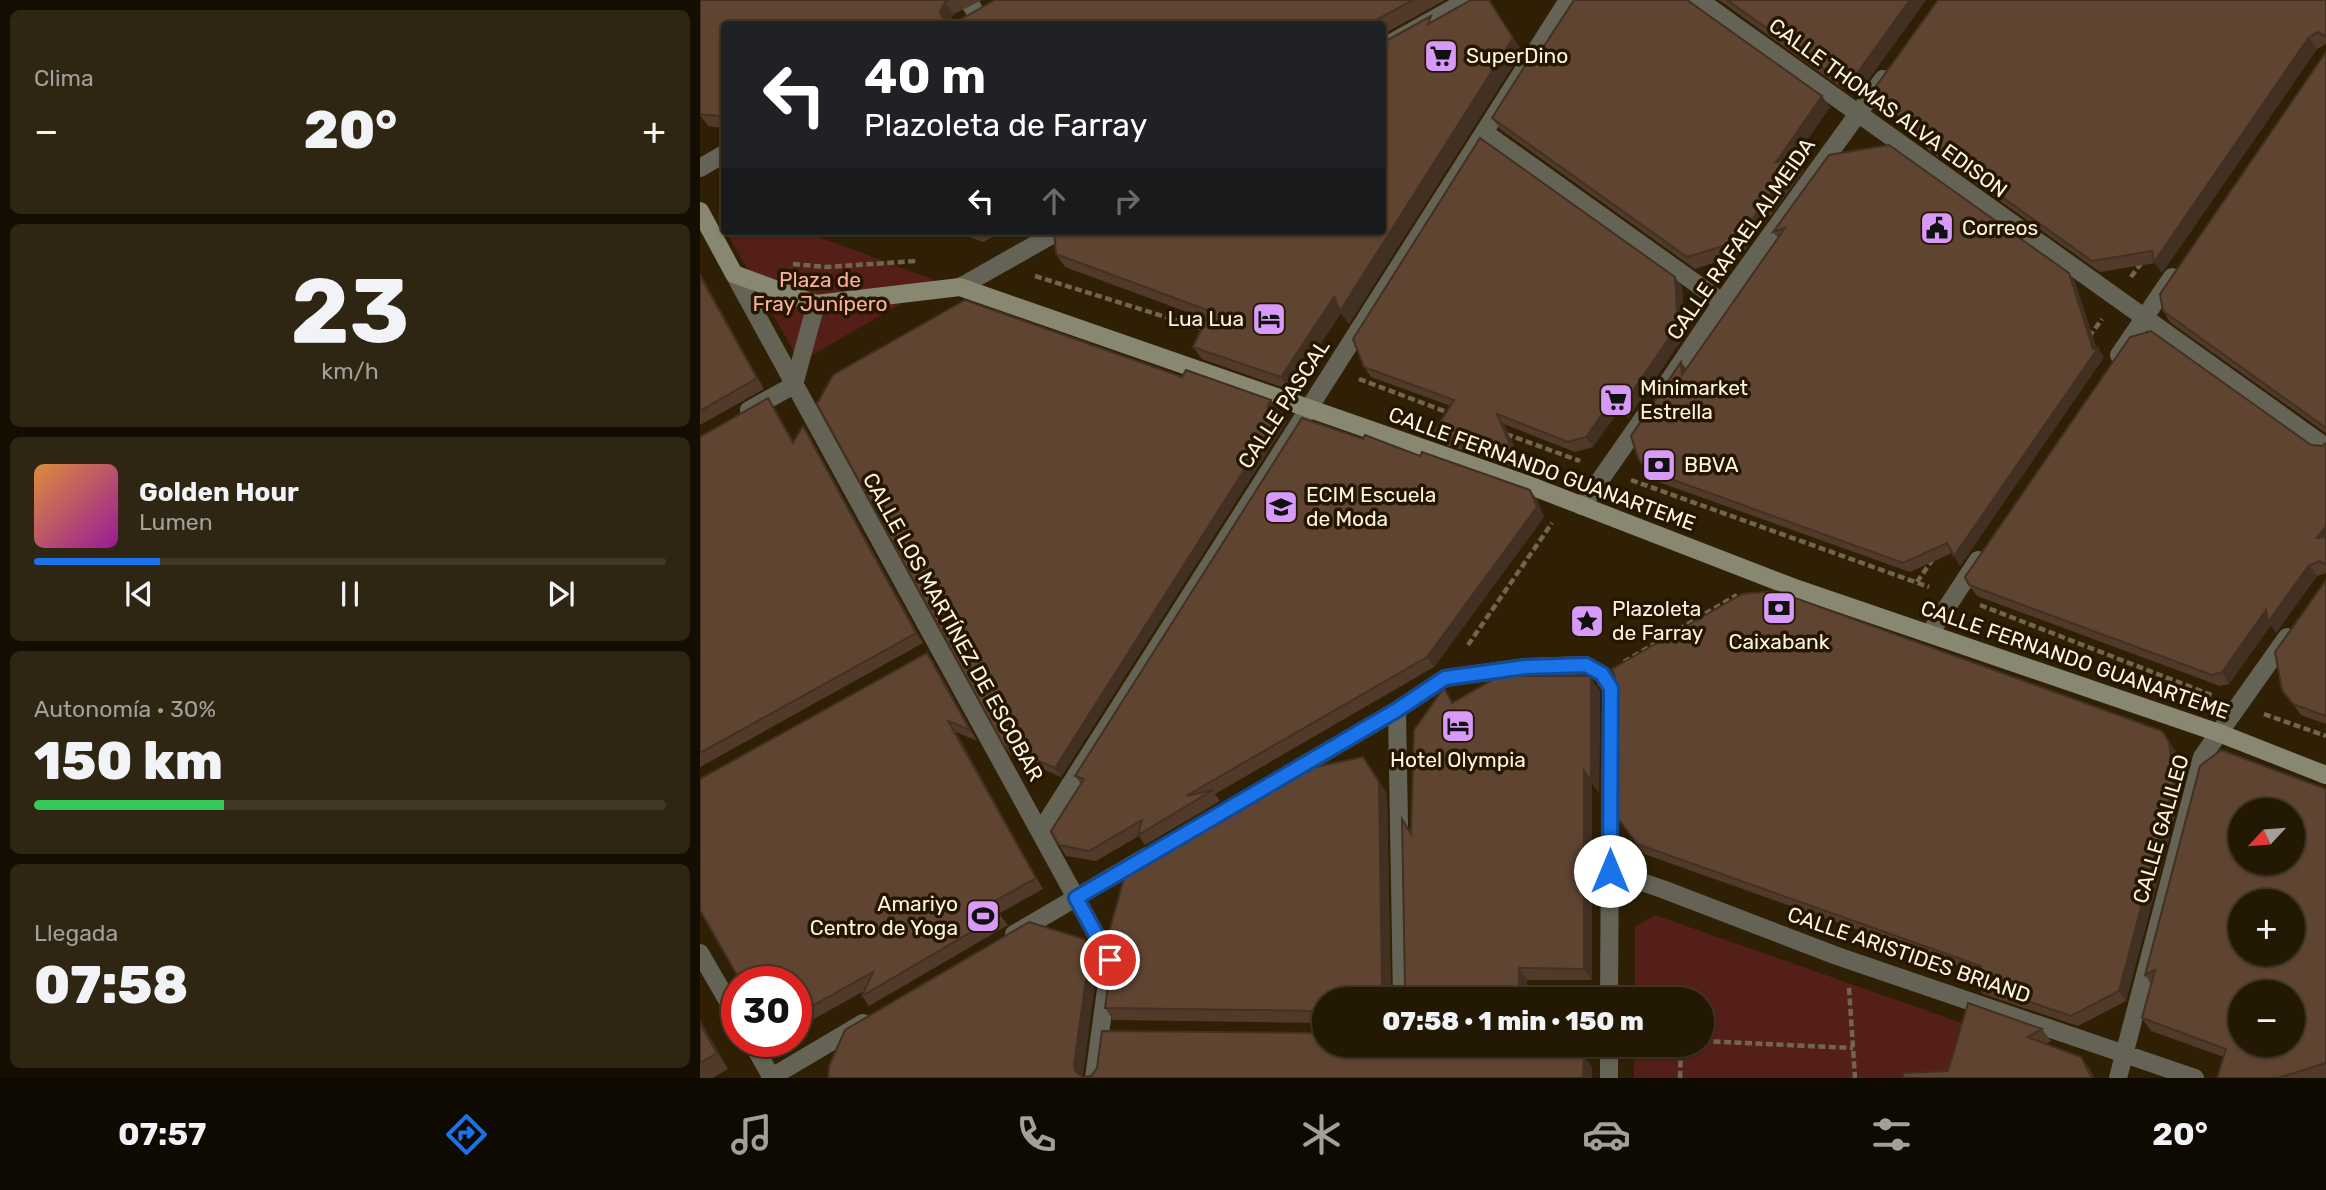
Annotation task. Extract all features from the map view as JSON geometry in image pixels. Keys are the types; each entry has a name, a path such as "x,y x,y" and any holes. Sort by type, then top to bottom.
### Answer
{"street":[{"path":"1386,46 1468,0"},
{"name":"CALLE PASCAL","path":"1040,832 1568,0"},
{"name":"CALLE THOMAS ALVA EDISON","path":"1699,0 2326,447"},
{"path":"972,8 994,5"},
{"name":"CALLE RAFAEL ALMEIDA","path":"1575,503 1657,398 1722,302 1896,61"},
{"path":"1484,132 1722,302"},
{"path":"700,168 721,156"},
{"name":"CALLE LOS MARTÍNEZ DE ESCOBAR","path":"700,211 932,651 1040,832 1110,960 1107,1031 1094,1078"},
{"path":"960,287 1052,235"},
{"path":"2106,373 2184,260"},
{"name":"CALLE FERNANDO GUANARTEME","path":"734,274 816,304 960,287 1263,390 1308,409 1575,503 1768,578 2220,733 2326,775"},
{"path":"731,421 794,385 816,304"},
{"path":"1930,634 1984,551"},
{"name":"CALLE GALILEO","path":"2118,1078 2202,757 2295,627"},
{"path":"1256,793 1397,710 1445,678 1526,667 1586,665 1606,681 1609,987"},
{"path":"1397,710 1402,987"},
{"path":"994,946 1161,848"},
{"name":"CALLE ARISTIDES BRIAND","path":"1610,871 1837,956 2195,1078"},
{"path":"700,953 721,989"},
{"path":"760,1057 771,1078 877,1015"},
{"path":"1609,1057 1609,1078"}],"path":[{"path":"1445,678 1575,503"},
{"path":"1606,681 1768,578"},
{"path":"1849,984 1855,1078"},
{"path":"1714,1042 1853,1048"},
{"path":"1680,1078 1681,1057"}],"green space":[{"name":"Plaza de Fray Junípero","path":"728,235 814,235 932,279 933,285 807,358 798,359"},
{"path":"1655,915 1973,1027 1958,1078 1634,1078 1634,1057 1714,1057 1714,987 1635,987 1635,927"}],"building":[{"path":"700,0 949,0 940,11 947,21 721,21 721,115 700,114"},
{"path":"995,0 1413,0 1374,21 958,21"},
{"path":"1471,0 1489,0 1513,38 1340,311 1334,297 1281,377 1193,347 1210,311 1056,254 1054,235 1386,235 1386,41 1431,16 1428,24"},
{"path":"1574,0 1687,0 1822,96 1776,162 1796,158 1736,242 1687,257 1492,118 1528,61 1531,66"},
{"path":"1727,0 1910,0 1850,83 1838,74 1835,77"},
{"path":"1938,0 2326,0 2326,37 2318,32 2309,37 2154,262 2152,251 2092,261 1919,138 1926,136 1869,96"},
{"path":"2326,52 2326,428 2163,311 2160,294"},
{"path":"1480,138 1675,277 1678,325 1621,408 1617,393 1586,437 1568,442 1497,414 1517,461 1434,432 1454,400 1364,367 1353,339"},
{"path":"1889,145 2069,273 2093,349 2098,348 1954,556 1947,543 1903,563 1646,470 1638,458 1631,436 1681,362 1682,375 1785,228 1773,232 1829,155"},
{"path":"700,276 757,378 700,411"},
{"path":"965,300 1182,377 1186,370 1271,400 1267,407 1281,412 1055,768 1004,746 817,404 833,375"},
{"path":"2151,331 2311,445 2322,446 2326,443 2326,526 2317,538 2326,537 2326,565 2320,561 2309,565 2268,622 2266,610 2222,672 2212,675 1969,585 1965,577 2130,337"},
{"path":"768,398 793,443 803,426 916,633 700,753 700,437"},
{"path":"1302,418 1363,439 1365,435 1420,456 1422,452 1530,490 1537,507 1427,657 1186,796 1213,790 1138,835 1142,820 1089,851 1059,845 1051,831 1084,779 1075,776"},
{"path":"2326,580 2326,716 2293,704 2282,690 2275,652"},
{"path":"1776,591 2162,731 2169,742 2174,783 2119,991 2071,1016 1975,983 1981,966 1637,844 1614,813 1615,678 1612,669 1742,594"},
{"path":"927,653 970,730 948,721 1036,878 981,909 1000,915 862,996 873,972 812,1006 812,966 732,966 700,910 700,779"},
{"path":"1499,676 1589,676 1591,679 1591,781 1584,771 1584,969 1519,968 1519,987 1405,987 1402,819 1411,834 1414,730 1444,688 1452,703"},
{"path":"2221,750 2326,789 2326,1063 2278,1078 2217,1078 2226,1049 2142,1018 2155,970 2145,975 2200,766"},
{"path":"1363,757 1379,782 1382,987 1312,987 1312,1011 1105,1008 1113,950 1108,936 1128,864 1282,774"},
{"path":"1029,922 1084,939 1090,950 1074,1065 1075,1071 1083,1077 1091,1076 1097,1068 1102,1031 1312,1033 1312,1057 1584,1057 1583,1078 828,1078 829,1066 845,1030"},
{"path":"1968,1003 2042,1029 2027,1037 2081,1057 2092,1078 1903,1078 1903,1073 1948,1071"},
{"path":"700,1024 717,1053 700,1063"}],"place":[{"name":"SuperDino","path":"1441,56"},
{"name":"Correos","path":"1937,228"},
{"name":"Lua Lua","path":"1269,319"},
{"name":"Minimarket Estrella","path":"1616,400"},
{"name":"BBVA","path":"1659,465"},
{"name":"ECIM Escuela de Moda","path":"1281,507"},
{"name":"Caixabank","path":"1779,608"},
{"name":"Plazoleta de Farray","path":"1587,621"},
{"name":"Hotel Olympia","path":"1458,726"},
{"name":"Amariyo Centro de Yoga","path":"983,916"}],"route":[{"path":"1110,960 1076,898 1397,710 1445,678 1526,667 1586,665 1602,674 1611,688 1610,871"}]}
